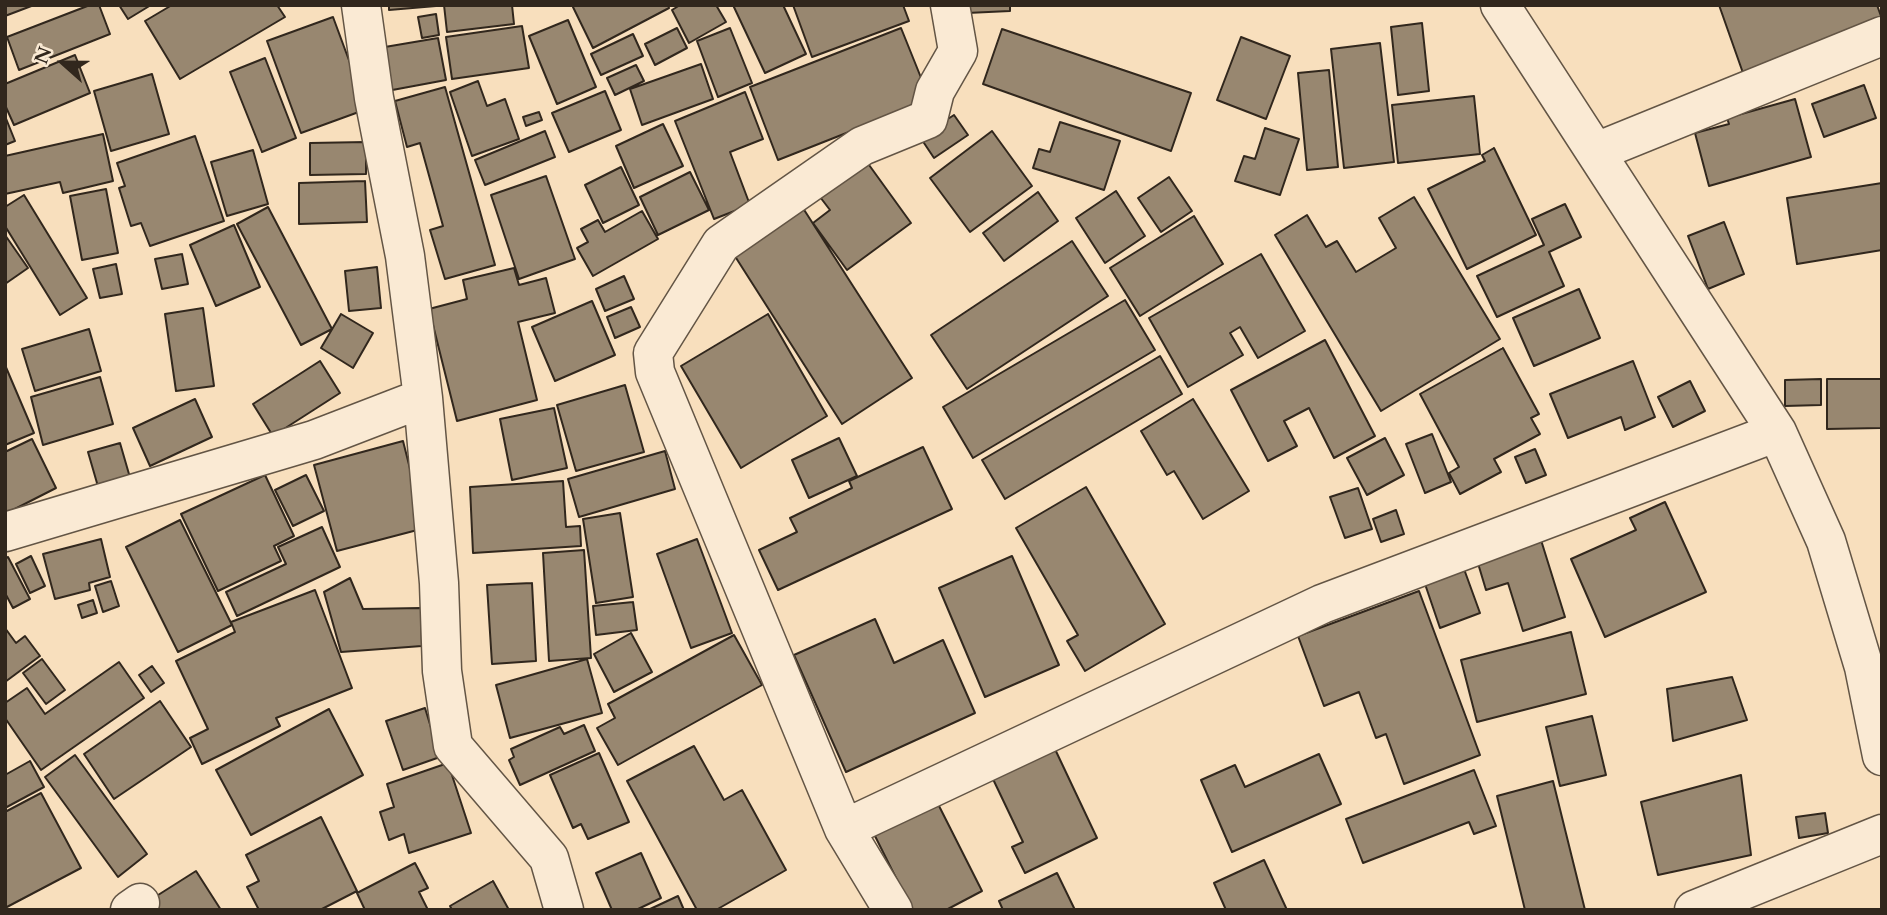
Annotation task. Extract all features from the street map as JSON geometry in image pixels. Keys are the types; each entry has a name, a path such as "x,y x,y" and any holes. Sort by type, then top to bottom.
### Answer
{"street":[{"path":"361,5 374,98 405,256 423,398 439,583 442,671 453,746 549,858 564,910"},
{"path":"893,910 844,830 655,372 653,353 721,244 862,146 928,119 935,91 958,51 950,5"},
{"path":"1500,5 1777,432 1826,541 1864,667 1882,756"},
{"path":"1597,152 1882,36"},
{"path":"5,532 314,440 423,398"},
{"path":"844,830 1322,604 1777,432"},
{"path":"1693,910 1882,834"}],"building":[{"path":"5,5 34,5 5,16"},
{"path":"90,5 99,5 110,34 19,70 7,37"},
{"path":"119,5 151,5 128,19"},
{"path":"172,5 277,5 285,17 180,79 145,21"},
{"path":"389,5 436,5 436,6 389,10"},
{"path":"444,5 512,5 514,24 447,32"},
{"path":"572,5 668,5 669,8 593,48"},
{"path":"680,5 716,5 726,22 689,43 672,10"},
{"path":"733,5 783,5 806,54 765,73"},
{"path":"793,5 903,5 909,21 812,57"},
{"path":"967,5 1010,5 1010,11 967,13"},
{"path":"1719,5 1877,5 1882,19 1743,73"},
{"path":"436,14 439,35 422,38 418,17"},
{"path":"333,17 367,109 301,133 267,41"},
{"path":"568,20 596,87 557,104 529,36"},
{"path":"1422,23 1429,91 1398,95 1391,27"},
{"path":"522,26 529,68 452,79 446,37"},
{"path":"677,28 687,48 655,65 645,44"},
{"path":"730,28 752,83 718,97 697,41"},
{"path":"901,28 930,100 778,160 750,87"},
{"path":"1002,29 1191,93 1171,151 983,84"},
{"path":"633,34 643,56 601,75 591,54"},
{"path":"1241,37 1290,56 1266,119 1217,100"},
{"path":"438,38 446,80 387,91 379,48"},
{"path":"1380,43 1394,162 1344,168 1331,49"},
{"path":"75,55 90,93 14,125 5,105 5,84"},
{"path":"265,58 296,138 262,152 230,72"},
{"path":"701,64 713,99 642,125 630,89"},
{"path":"636,65 644,81 615,95 607,78"},
{"path":"1329,70 1338,167 1307,170 1298,73"},
{"path":"152,74 169,134 111,151 94,91"},
{"path":"478,81 487,106 505,99 519,139 472,156 450,92"},
{"path":"1864,85 1876,118 1824,137 1812,104"},
{"path":"445,87 495,265 445,279 430,230 443,226 420,143 407,147 395,101"},
{"path":"605,91 621,130 569,152 552,113"},
{"path":"745,92 763,139 730,152 750,205 714,219 675,121"},
{"path":"1474,96 1480,154 1398,163 1392,105"},
{"path":"1795,99 1811,157 1709,186 1695,133 1729,124 1727,118"},
{"path":"539,112 542,120 526,126 523,117"},
{"path":"954,115 968,135 934,158 920,137"},
{"path":"5,116 15,141 5,145"},
{"path":"1060,122 1120,141 1104,190 1033,168 1039,149 1050,152"},
{"path":"663,124 683,166 634,188 616,146"},
{"path":"1265,128 1299,139 1280,195 1235,181 1244,156 1255,159"},
{"path":"545,131 555,157 485,185 475,160"},
{"path":"992,131 1032,186 970,232 930,178"},
{"path":"103,134 113,181 63,193 60,182 5,194 5,156"},
{"path":"195,136 224,221 150,246 141,223 131,226 119,188 125,186 117,163"},
{"path":"366,142 366,174 310,175 310,143"},
{"path":"1494,148 1536,235 1467,269 1428,189 1485,161 1482,155"},
{"path":"253,150 268,204 227,216 211,162"},
{"path":"864,158 911,223 847,270 813,223 830,210 817,193"},
{"path":"621,167 639,205 603,223 585,185"},
{"path":"690,172 709,210 658,235 640,197"},
{"path":"546,176 575,259 519,279 491,195"},
{"path":"1169,177 1192,211 1161,232 1138,198"},
{"path":"365,181 367,222 299,224 299,183"},
{"path":"1882,183 1882,250 1797,264 1787,198"},
{"path":"106,189 118,253 82,260 70,196"},
{"path":"1116,191 1145,236 1105,263 1076,218"},
{"path":"1038,192 1058,221 1004,261 983,233"},
{"path":"24,195 87,298 60,315 5,226 5,207"},
{"path":"1414,197 1500,339 1381,411 1275,235 1307,215 1326,247 1337,241 1356,272 1396,248 1379,218"},
{"path":"1565,204 1581,237 1549,252 1564,286 1497,317 1477,276 1544,245 1532,219"},
{"path":"801,205 912,378 842,424 731,250"},
{"path":"268,207 332,329 301,345 237,224"},
{"path":"642,211 658,239 593,276 577,248 588,242 581,229 598,220 605,232"},
{"path":"1194,216 1223,264 1140,316 1110,268"},
{"path":"1724,222 1744,274 1708,289 1688,236"},
{"path":"234,225 260,287 216,306 190,245"},
{"path":"5,235 28,268 5,284"},
{"path":"1072,241 1108,296 967,389 931,335"},
{"path":"182,254 188,284 162,289 155,259"},
{"path":"1261,254 1305,331 1258,358 1240,327 1230,333 1243,355 1188,387 1149,318"},
{"path":"116,264 122,294 100,298 93,269"},
{"path":"377,267 381,308 349,311 345,271"},
{"path":"514,268 519,285 546,278 555,313 518,322 537,400 457,421 429,309 467,299 463,280"},
{"path":"624,276 634,299 605,311 596,289"},
{"path":"1579,289 1600,338 1534,366 1513,318"},
{"path":"1125,300 1155,350 973,458 943,407"},
{"path":"592,301 615,355 555,381 532,327"},
{"path":"631,307 640,327 615,338 607,317"},
{"path":"203,308 214,386 176,391 165,314"},
{"path":"341,314 373,333 353,368 321,348"},
{"path":"768,314 827,416 741,468 681,366"},
{"path":"89,329 101,371 35,391 22,349"},
{"path":"1325,340 1375,436 1334,458 1309,408 1284,421 1297,446 1268,461 1231,390"},
{"path":"1503,348 1539,414 1531,418 1540,434 1494,459 1501,472 1460,494 1449,473 1459,467 1420,394"},
{"path":"1160,356 1182,394 1005,499 982,460"},
{"path":"320,361 340,393 273,436 253,404"},
{"path":"1633,361 1655,417 1625,430 1621,417 1568,438 1550,394"},
{"path":"5,365 34,433 5,445"},
{"path":"100,377 113,424 43,445 31,397"},
{"path":"1821,379 1821,405 1785,406 1785,380"},
{"path":"1827,379 1881,379 1881,428 1827,429"},
{"path":"1690,381 1705,411 1673,427 1658,397"},
{"path":"625,385 644,452 576,471 557,405"},
{"path":"195,399 212,437 150,466 133,428"},
{"path":"1193,399 1249,491 1203,519 1174,471 1167,475 1141,431"},
{"path":"554,408 567,468 512,480 500,419"},
{"path":"1432,434 1451,482 1425,493 1406,444"},
{"path":"839,438 857,476 809,498 792,460"},
{"path":"1385,438 1404,475 1367,495 1347,458"},
{"path":"32,439 56,488 5,514 5,452"},
{"path":"403,441 425,528 337,551 314,465"},
{"path":"120,443 131,481 99,490 88,452"},
{"path":"923,447 952,509 778,590 759,550 797,532 790,518 852,488 849,481"},
{"path":"1535,449 1546,475 1526,483 1515,457"},
{"path":"665,451 675,489 579,517 568,479"},
{"path":"265,475 294,536 274,546 281,561 218,591 181,514"},
{"path":"306,475 324,511 293,526 275,490"},
{"path":"563,481 566,527 580,526 581,546 473,553 470,487"},
{"path":"1086,487 1165,624 1085,671 1067,641 1078,635 1016,528"},
{"path":"1358,488 1372,529 1345,538 1330,497"},
{"path":"1665,502 1706,592 1605,637 1571,559 1636,530 1630,518"},
{"path":"1396,510 1404,534 1381,542 1373,519"},
{"path":"620,513 633,597 596,603 583,519"},
{"path":"180,520 232,625 178,652 126,547"},
{"path":"322,527 340,567 237,616 226,592 286,564 278,547"},
{"path":"101,539 110,577 89,583 90,590 55,599 43,554"},
{"path":"697,539 732,633 691,648 657,554"},
{"path":"1541,540 1565,617 1523,631 1508,583 1486,590 1477,560"},
{"path":"584,550 591,658 549,661 543,553"},
{"path":"31,556 45,586 30,593 16,564"},
{"path":"1012,556 1059,665 985,697 939,588"},
{"path":"8,557 30,599 13,608 5,593 5,559"},
{"path":"1464,569 1480,613 1440,628 1425,584"},
{"path":"350,578 363,609 421,608 422,646 341,652 324,592"},
{"path":"111,581 119,606 103,612 95,586"},
{"path":"532,583 536,661 492,664 487,585"},
{"path":"315,590 352,688 276,718 280,726 202,764 190,738 208,729 176,661 235,632 231,622"},
{"path":"1419,591 1480,755 1404,784 1386,734 1376,738 1359,692 1324,706 1298,636"},
{"path":"93,600 97,613 82,618 78,605"},
{"path":"633,602 637,630 596,635 593,606"},
{"path":"875,619 894,663 943,640 975,713 846,772 794,655"},
{"path":"5,628 16,643 25,636 40,656 5,682"},
{"path":"1571,632 1586,694 1477,722 1461,660"},
{"path":"631,633 652,672 614,692 594,654"},
{"path":"734,635 762,685 618,765 597,728 615,718 608,704"},
{"path":"42,659 65,690 46,704 23,673"},
{"path":"587,659 602,713 510,738 496,685"},
{"path":"119,662 144,698 41,770 5,718 5,703 27,688 45,714"},
{"path":"152,666 164,683 151,692 139,675"},
{"path":"1732,677 1747,720 1673,741 1667,689"},
{"path":"160,701 191,747 114,799 84,754"},
{"path":"425,708 440,757 403,770 386,721"},
{"path":"329,709 363,775 251,835 216,770"},
{"path":"1592,716 1606,775 1560,786 1546,727"},
{"path":"584,725 595,751 520,785 509,760 514,757 511,749 560,727 564,734"},
{"path":"694,746 724,800 742,790 786,870 716,910 697,910 627,781"},
{"path":"1054,747 1097,838 1025,873 1012,847 1023,842 992,777"},
{"path":"599,753 629,822 588,839 581,824 573,828 550,775"},
{"path":"1319,754 1341,804 1232,852 1201,780 1235,765 1245,787"},
{"path":"75,755 147,854 118,877 45,777"},
{"path":"30,761 44,787 5,808 5,775"},
{"path":"448,763 471,833 409,853 404,834 389,840 380,812 394,807 387,784"},
{"path":"1474,770 1496,826 1474,834 1469,822 1363,863 1346,819"},
{"path":"1741,775 1751,855 1658,875 1641,802"},
{"path":"1553,781 1585,910 1525,910 1497,796"},
{"path":"41,793 81,868 5,908 5,812"},
{"path":"936,800 982,891 946,910 912,910 873,832"},
{"path":"1825,813 1828,833 1799,838 1796,817"},
{"path":"321,817 357,891 320,910 259,910 247,887 259,881 246,855"},
{"path":"641,853 661,898 636,910 612,910 596,873"},
{"path":"1264,860 1287,910 1226,910 1214,883"},
{"path":"415,863 428,888 419,892 428,910 365,910 357,893"},
{"path":"196,871 221,910 136,909"},
{"path":"1057,873 1075,910 1003,910 999,901"},
{"path":"493,881 509,910 452,910 450,906"},
{"path":"678,896 684,910 648,910"}]}
